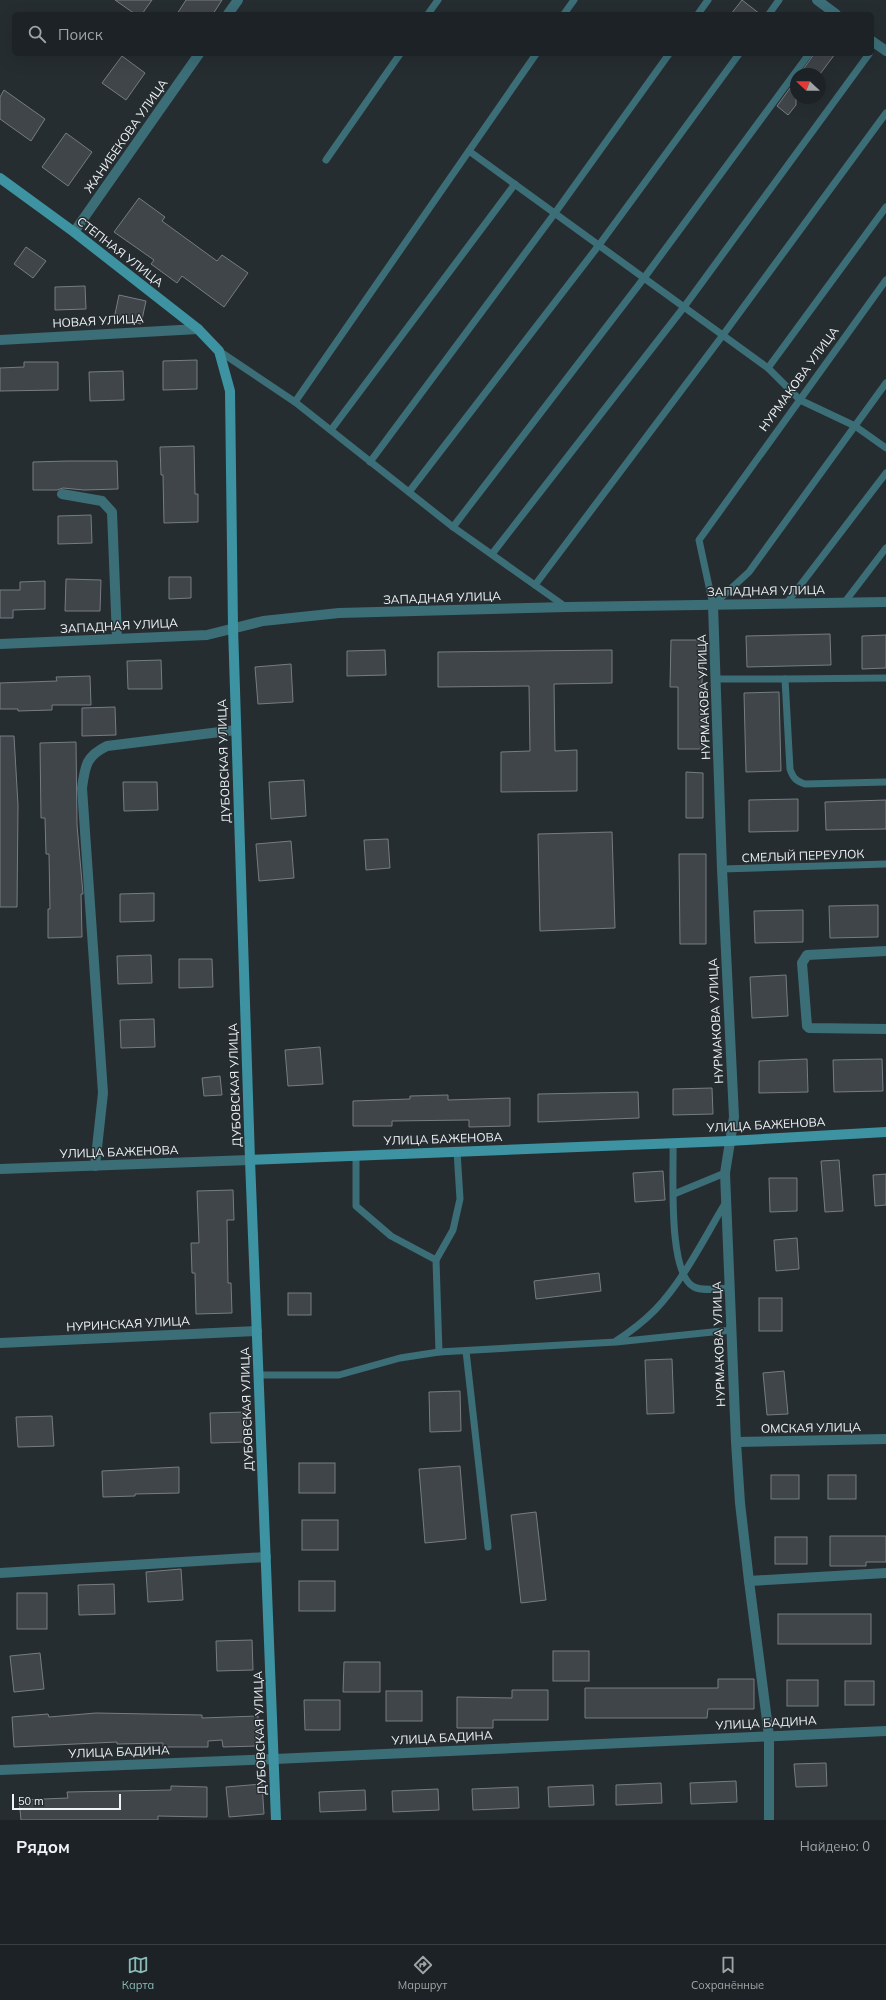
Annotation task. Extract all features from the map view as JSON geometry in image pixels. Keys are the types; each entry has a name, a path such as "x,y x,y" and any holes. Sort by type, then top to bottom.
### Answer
{"main road":[{"name":"СТЕПНАЯ УЛИЦА","path":"0,178 74,232 198,329 219,351"},
{"name":"ДУБОВСКАЯ УЛИЦА","path":"219,351 230,391 236,730 250,1160 275,1759 276,1820"},
{"name":"УЛИЦА БАЖЕНОВА","path":"250,1160 730,1141 886,1132"}],"street":[{"path":"229,12 238,0"},
{"path":"817,0 833,12"},
{"path":"874,45 886,51"},
{"name":"ЖАНИБЕКОВА УЛИЦА","path":"74,232 198,56"},
{"name":"НОВАЯ УЛИЦА","path":"0,340 198,329"},
{"path":"62,494 102,501 112,512 117,638"},
{"name":"ЗАПАДНАЯ УЛИЦА","path":"0,644 207,635 233,627 263,621 339,613 567,607 886,602"},
{"name":"НУРМАКОВА УЛИЦА","path":"714,605 722,869 734,1117 726,1173 726,1202 736,1442 740,1503 769,1736 769,1820"},
{"path":"96,1166 103,1093 82,788 85,766 94,752 107,746 236,730"},
{"path":"886,951 807,955 802,963 807,1026 809,1028 886,1029"},
{"name":"УЛИЦА БАЖЕНОВА","path":"0,1169 250,1160"},
{"name":"НУРИНСКАЯ УЛИЦА","path":"0,1343 257,1331"},
{"name":"ОМСКАЯ УЛИЦА","path":"736,1442 886,1439"},
{"path":"0,1573 266,1557"},
{"path":"749,1582 886,1573"},
{"name":"УЛИЦА БАДИНА","path":"0,1770 886,1731"}],"lane":[{"path":"429,12 438,0"},
{"path":"565,12 574,0"},
{"path":"699,12 708,0"},
{"path":"770,12 779,0"},
{"path":"326,160 399,56"},
{"path":"295,402 535,56"},
{"path":"370,462 555,213 669,56"},
{"path":"409,492 599,245 738,56"},
{"path":"453,527 644,278 809,56"},
{"path":"492,554 684,307 868,56"},
{"path":"535,585 723,335 886,112"},
{"path":"469,151 768,368 800,400 855,426 886,448"},
{"path":"331,430 515,184"},
{"path":"768,368 886,207"},
{"name":"НУРМАКОВА УЛИЦА","path":"714,605 698,540 886,280"},
{"path":"219,351 295,402 453,527 567,607"},
{"path":"714,605 749,572 886,383"},
{"path":"786,604 886,472"},
{"path":"844,603 886,548"},
{"path":"717,678 886,678"},
{"path":"785,679 792,776 804,784 886,782"},
{"name":"СМЕЛЫЙ ПЕРЕУЛОК","path":"722,869 886,864"},
{"path":"673,1143 674,1231 676,1250 682,1274 694,1287 704,1289 730,1288"},
{"path":"438,1352 436,1260 453,1230 460,1199 457,1151"},
{"path":"356,1155 356,1206 391,1236 436,1260"},
{"path":"674,1194 726,1173"},
{"path":"616,1342 637,1327 656,1309 682,1274 726,1202"},
{"path":"259,1375 339,1375 400,1358 438,1352 466,1352 616,1342 732,1330"},
{"path":"466,1352 488,1547"}],"building":[{"path":"115,0 152,0 143,12 132,12"},
{"path":"186,0 222,0 214,12 178,12"},
{"path":"742,0 757,12 733,12"},
{"path":"122,56 145,73 126,100 102,83"},
{"path":"813,56 834,56 824,68 804,68"},
{"path":"790,88 790,104 796,105 788,115 777,106"},
{"path":"4,90 45,119 31,141 0,119 0,97"},
{"path":"66,133 92,152 68,186 42,167"},
{"path":"139,198 165,217 162,221 217,261 222,255 248,273 224,307 182,276 177,283 151,264 154,260 114,232"},
{"path":"26,247 46,261 33,278 14,264"},
{"path":"85,286 86,309 55,310 55,287"},
{"path":"119,295 146,301 141,324 114,319"},
{"path":"197,360 197,389 163,390 163,361"},
{"path":"24,362 58,362 58,390 0,391 0,368 24,367"},
{"path":"123,371 124,400 90,401 89,372"},
{"path":"194,446 195,494 198,494 198,522 164,523 163,475 161,475 160,447"},
{"path":"117,461 118,489 84,490 63,488 57,490 33,490 33,462"},
{"path":"91,515 92,543 58,544 58,516"},
{"path":"169,577 191,577 191,598 169,599"},
{"path":"66,579 101,580 100,611 65,611"},
{"path":"45,581 45,609 13,610 13,618 0,618 0,590 20,590 20,582"},
{"path":"830,634 831,665 747,667 746,636"},
{"path":"886,635 886,668 862,669 862,636"},
{"path":"671,640 704,640 701,703 704,703 704,749 678,749 678,687 670,687"},
{"path":"385,650 386,675 347,676 347,651"},
{"path":"612,650 612,683 554,684 555,751 577,750 577,791 501,792 501,752 530,751 529,686 438,687 438,652"},
{"path":"161,660 162,689 128,689 127,661"},
{"path":"291,664 293,702 258,704 255,667"},
{"path":"90,676 91,705 52,705 52,710 18,711 18,709 0,709 0,683 57,681 56,677"},
{"path":"779,692 781,771 746,772 744,693"},
{"path":"115,707 116,735 82,736 82,708"},
{"path":"0,736 14,736 18,805 17,907 0,907"},
{"path":"76,742 77,825 83,894 81,894 82,937 48,938 48,909 50,909 49,854 46,854 45,818 41,818 40,743"},
{"path":"686,772 703,773 703,818 686,818"},
{"path":"304,780 306,816 271,819 269,782"},
{"path":"123,782 157,782 158,810 124,811"},
{"path":"798,799 798,831 749,832 749,800"},
{"path":"886,800 886,829 826,830 825,802"},
{"path":"612,832 615,928 540,931 538,834"},
{"path":"388,839 390,868 366,870 364,840"},
{"path":"291,841 294,878 259,881 256,844"},
{"path":"679,854 706,854 706,944 680,944"},
{"path":"154,893 154,921 120,922 120,894"},
{"path":"878,905 878,937 830,938 829,906"},
{"path":"803,910 803,942 755,943 754,911"},
{"path":"151,955 152,983 118,984 117,956"},
{"path":"179,959 212,959 213,987 179,988"},
{"path":"786,975 788,1016 752,1018 750,977"},
{"path":"154,1019 155,1047 121,1048 120,1020"},
{"path":"320,1047 323,1084 288,1086 285,1050"},
{"path":"807,1059 808,1092 759,1093 759,1061"},
{"path":"882,1059 883,1091 834,1092 833,1060"},
{"path":"220,1076 222,1095 204,1096 202,1078"},
{"path":"712,1088 713,1114 673,1115 673,1089"},
{"path":"638,1092 639,1118 538,1122 538,1094"},
{"path":"448,1095 448,1100 510,1098 510,1126 469,1127 469,1120 392,1121 392,1126 353,1126 353,1101 410,1099 410,1096"},
{"path":"839,1160 843,1211 825,1212 821,1161"},
{"path":"663,1171 665,1200 635,1202 633,1173"},
{"path":"886,1174 886,1205 875,1206 873,1175"},
{"path":"769,1178 797,1178 797,1211 770,1212"},
{"path":"233,1190 234,1220 227,1220 228,1283 231,1283 232,1313 196,1314 195,1273 192,1273 191,1243 199,1243 197,1191"},
{"path":"797,1238 799,1269 776,1271 774,1240"},
{"path":"599,1273 601,1291 536,1299 534,1281"},
{"path":"288,1293 311,1293 311,1315 288,1315"},
{"path":"759,1298 782,1298 782,1331 759,1331"},
{"path":"672,1359 674,1413 647,1414 645,1360"},
{"path":"784,1371 788,1414 767,1415 763,1373"},
{"path":"460,1391 461,1431 430,1432 429,1392"},
{"path":"246,1412 247,1442 211,1443 210,1413"},
{"path":"52,1416 54,1446 18,1447 16,1417"},
{"path":"299,1463 335,1463 335,1493 299,1493"},
{"path":"460,1466 466,1539 425,1543 419,1469"},
{"path":"179,1467 179,1493 135,1494 135,1496 103,1497 102,1471"},
{"path":"771,1475 799,1475 799,1499 771,1499"},
{"path":"828,1475 856,1475 856,1499 828,1499"},
{"path":"536,1512 546,1600 521,1603 511,1515"},
{"path":"302,1520 338,1520 338,1550 302,1550"},
{"path":"830,1536 886,1536 886,1562 866,1562 866,1566 830,1566"},
{"path":"775,1537 807,1537 807,1564 775,1564"},
{"path":"181,1569 183,1600 148,1602 146,1572"},
{"path":"299,1581 335,1581 335,1611 299,1611"},
{"path":"114,1584 115,1614 79,1615 78,1585"},
{"path":"17,1593 47,1593 47,1629 17,1629"},
{"path":"778,1614 871,1614 871,1644 778,1644"},
{"path":"252,1640 253,1670 217,1671 216,1641"},
{"path":"553,1651 589,1651 589,1681 553,1681"},
{"path":"40,1653 44,1689 14,1692 10,1656"},
{"path":"344,1662 380,1662 380,1692 343,1692"},
{"path":"718,1679 754,1679 754,1709 708,1709 707,1718 585,1718 585,1688 718,1688"},
{"path":"787,1680 818,1680 818,1706 787,1706"},
{"path":"845,1681 874,1681 874,1705 845,1705"},
{"path":"512,1690 548,1690 548,1720 493,1720 493,1728 457,1728 457,1697 512,1698"},
{"path":"386,1691 422,1691 422,1721 386,1721"},
{"path":"304,1700 340,1700 340,1730 305,1730"},
{"path":"96,1713 202,1715 202,1718 258,1716 258,1746 223,1747 222,1740 208,1741 208,1747 163,1747 163,1743 117,1744 117,1742 14,1747 12,1717 48,1714 49,1717"},
{"path":"826,1763 827,1786 796,1787 794,1764"},
{"path":"736,1781 737,1802 691,1804 690,1783"},
{"path":"661,1783 662,1803 616,1805 616,1785"},
{"path":"262,1784 264,1814 229,1817 226,1787"},
{"path":"593,1785 594,1805 549,1807 548,1787"},
{"path":"171,1786 207,1787 207,1817 158,1816 158,1820 21,1820 19,1800 68,1798 67,1792 171,1790"},
{"path":"518,1787 519,1808 473,1810 472,1789"},
{"path":"438,1789 439,1810 393,1812 392,1791"},
{"path":"365,1790 366,1810 320,1812 319,1792"}]}
